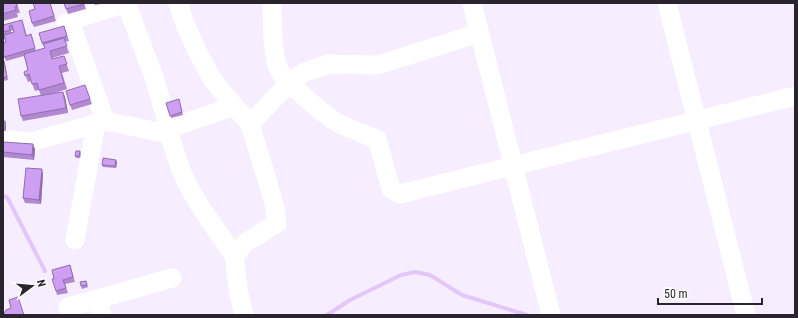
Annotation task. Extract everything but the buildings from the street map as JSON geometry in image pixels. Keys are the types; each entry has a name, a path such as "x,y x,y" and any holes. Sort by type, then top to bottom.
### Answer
{"street":[{"path":"75,240 100,122 68,22 126,3 154,77 176,158 184,178 202,208 235,256 239,294 244,315"},
{"path":"178,3 185,24 213,80 250,124 274,203 277,223 244,243 235,256"},
{"path":"272,3 272,36 276,60 280,72 336,122 377,139 391,189 400,194 795,96"},
{"path":"472,3 551,315"},
{"path":"667,3 746,315"},
{"path":"250,124 290,82 303,73 328,64 378,66 479,33"},
{"path":"3,139 31,142 100,122 159,132 234,106"},
{"path":"68,307 100,307 172,278"}],"waterway":[{"path":"3,196 7,197 45,271"},
{"path":"327,315 350,300 401,275 415,272 430,275 462,295 527,315"}]}
